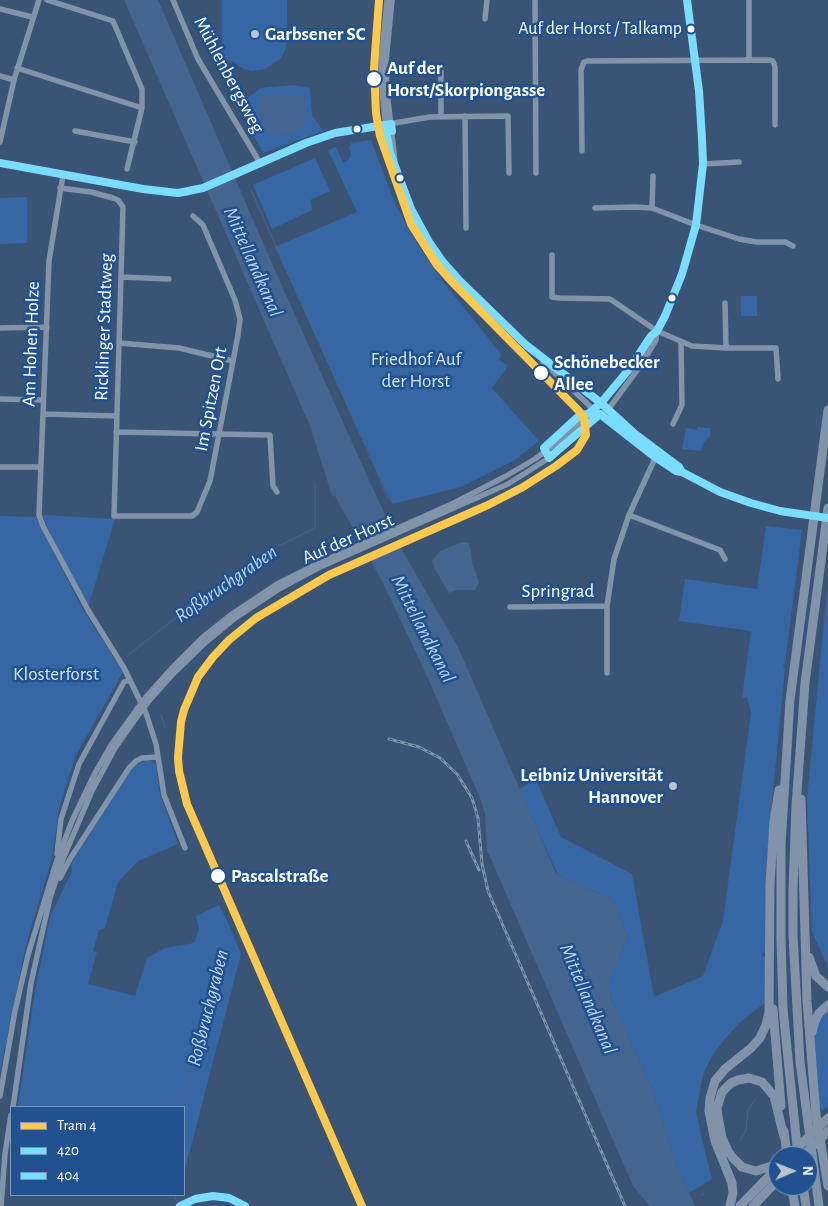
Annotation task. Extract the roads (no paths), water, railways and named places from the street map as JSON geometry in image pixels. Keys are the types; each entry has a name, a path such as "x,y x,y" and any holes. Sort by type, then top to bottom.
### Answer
{"highway":[{"path":"797,1146 786,1037 781,938 781,845 786,750 799,621 828,410"},
{"path":"819,1206 800,1070 794,963 794,845 806,674 828,508"},
{"path":"800,741 807,1001 812,1072 828,1186"},
{"path":"730,1206 733,1193 732,1183 715,1141 709,1111 710,1098 715,1081 760,1038 769,1012 772,845 778,791 786,750"},
{"path":"804,928 809,961 816,976 824,986 828,987"},
{"path":"770,971 784,1137"},
{"path":"812,1072 814,1021 828,1005"},
{"path":"768,1172 748,1170 737,1163 728,1151 722,1138 717,1108 722,1092 726,1087 738,1080 749,1078 762,1082 774,1096 786,1146"},
{"path":"799,1146 828,1118"},
{"path":"813,1146 828,1131"},
{"path":"822,1154 828,1171"},
{"path":"740,1206 768,1180"},
{"path":"753,1206 768,1184"}],"street":[{"path":"0,142 17,68 38,0"},
{"path":"47,0 113,21 142,89 142,108 128,169"},
{"name":"Mühlenbergsweg","path":"173,0 198,59 260,163"},
{"path":"387,0 381,62 388,124 395,163 412,209 429,242 443,262 469,290 593,409 657,455 679,467 682,472 703,484 765,508 828,518"},
{"path":"388,124 386,62 392,0"},
{"path":"485,19 487,0"},
{"path":"535,0 536,173"},
{"name":"Auf der Horst","path":"0,1096 26,964 37,921 56,863 72,821 95,773 111,745 147,700 196,651 234,619 298,578 358,548 508,484 563,448 606,409 641,365 656,340 657,331 682,274 696,225 703,164 701,116 687,0"},
{"path":"749,0 749,60"},
{"path":"0,9 32,18"},
{"path":"582,151 581,70 584,62 595,60 770,60 774,64 775,125"},
{"path":"17,68 142,108"},
{"path":"441,68 441,116"},
{"path":"0,76 14,80"},
{"path":"0,163 167,192 187,193 203,188 306,143 335,134 441,116 508,116 508,173"},
{"path":"465,116 466,228"},
{"path":"75,131 135,142"},
{"path":"703,164 739,162"},
{"name":"Am Hohen Holze","path":"63,175 50,255 39,515 88,610 130,680"},
{"path":"652,208 653,176"},
{"name":"Ricklinger Stadtweg","path":"60,188 91,192 113,198 121,203 123,207 114,516"},
{"path":"595,208 652,208 739,239 756,242 785,242 793,246"},
{"name":"Im Spitzen Ort","path":"114,516 190,517 196,514 210,481 240,319 238,309 203,225 193,216"},
{"path":"552,255 552,296 610,299 657,331 681,343 692,346 776,348 778,379"},
{"path":"121,278 170,279"},
{"path":"725,303 726,348"},
{"path":"0,328 47,328"},
{"name":"Auf der Horst","path":"401,529 454,504 506,476 554,444 601,403 630,368 651,336 657,331"},
{"path":"119,343 179,348 233,361"},
{"path":"673,424 682,405 681,343"},
{"path":"532,350 601,403 657,455"},
{"path":"0,399 44,400"},
{"path":"43,414 116,416"},
{"path":"116,432 270,435 273,486 277,492"},
{"path":"607,673 607,606 614,559 629,515 657,455"},
{"path":"0,467 40,467"},
{"path":"629,515 720,550 725,558"},
{"name":"Springrad","path":"510,607 607,606"},
{"path":"130,680 146,713 156,744 164,795 185,848"},
{"name":"Auf der Horst","path":"56,863 61,819 74,777 86,750 124,682 130,680"},
{"name":"Auf der Horst","path":"12,1106 30,983 50,898 69,844 92,791 138,712"},
{"name":"Auf der Horst","path":"50,898 70,859 129,768 142,758 158,757"},
{"path":"64,809 65,821 72,821"},
{"path":"1,1206 5,1154 10,1122"},
{"path":"180,1206 198,1198 213,1196 229,1198 245,1206"}],"water":[{"name":"Mittellandkanal","path":"124,0 158,0 273,266 373,489 402,550 458,647 556,873 613,900 628,937 611,977 609,986 611,998 653,1091 677,1166 695,1206 650,1206 633,1186 487,850 485,813 480,798 426,674 383,583 335,496 332,496 310,426"},
{"path":"264,95 303,95 306,102 306,112 303,123 297,132 272,136 266,130 265,121 257,108 257,103"},
{"path":"462,542 469,543 472,563 479,582 475,590 456,590 449,593 432,561 440,551"}],"waterway":[{"path":"251,190 370,457 367,459"},
{"path":"371,458 388,499"},
{"name":"Roßbruchgraben","path":"127,656 220,583 263,554 315,528 315,482"},
{"name":"Roßbruchgraben","path":"161,715 165,728"},
{"name":"Roßbruchgraben","path":"182,1106 213,988 213,981 217,974 226,938 226,929 220,913 223,912"},
{"path":"740,1140 746,1131 748,1110 755,1100"},
{"path":"701,1196 704,1193"},
{"name":"Roßbruchgraben","path":"174,1196 179,1206"}],"railway":[{"path":"389,739 419,747 440,758 457,774 472,798 478,818 482,864 488,891 625,1206"},
{"path":"466,841 479,870"}],"tram line":[{"name":"4","path":"362,1206 187,804 179,771 178,757 184,710 198,677 213,657 229,640 256,618 329,575 488,505 523,487 577,450 586,435 584,418 579,411 454,284 437,265 411,224 380,136 376,113 374,68 379,0"}],"place":[{"name":"Auf der Horst / Talkamp","path":"691,29"},
{"name":"Garbsener SC","path":"255,34"},
{"name":"Auf der Horst/Skorpiongasse","path":"374,79"},
{"name":"Schönebecker Allee","path":"541,373"},
{"name":"Leibniz Universität Hannover","path":"673,786"},
{"name":"Pascalstraße","path":"218,876"}],"park label":[{"name":"Friedhof Auf der Horst","path":"416,370"},
{"name":"Klosterforst","path":"56,674"}]}
